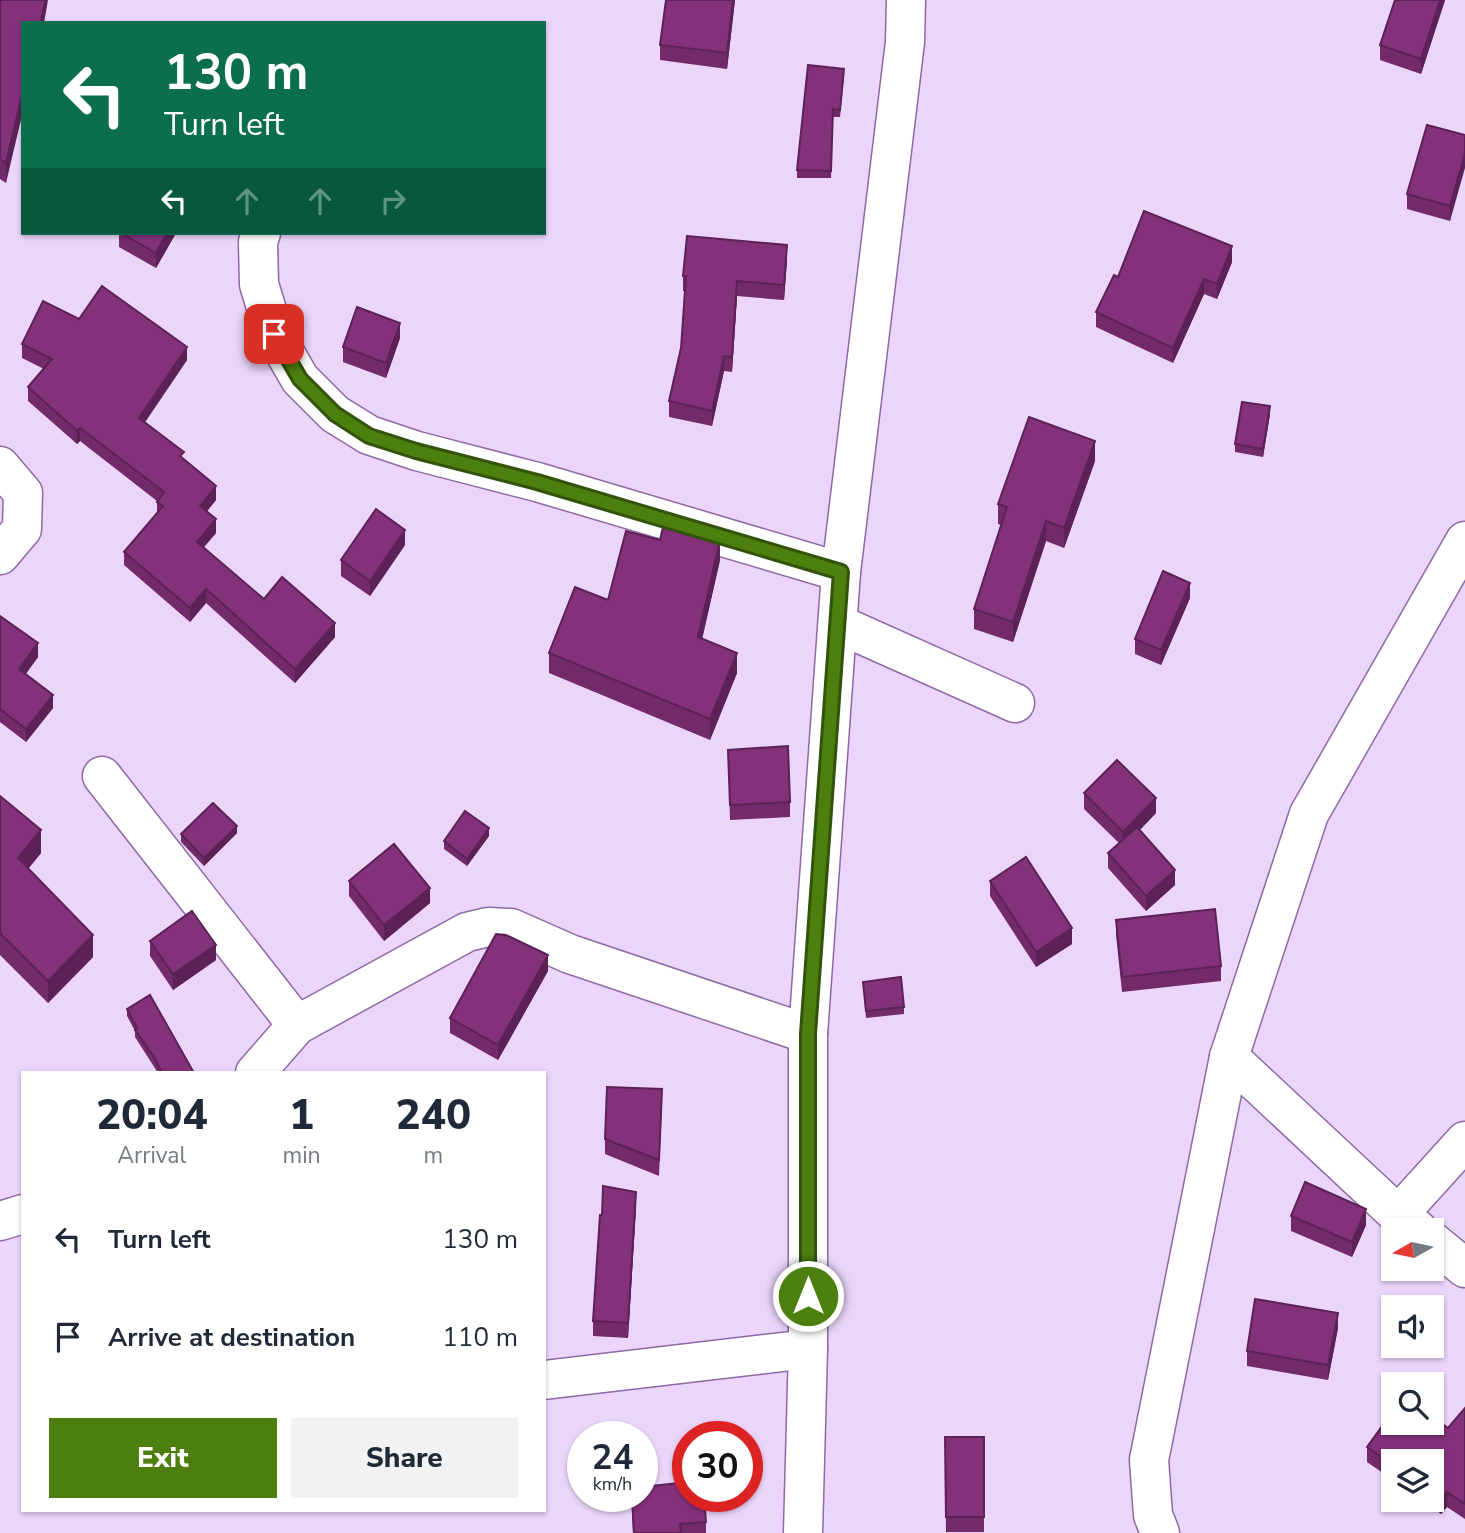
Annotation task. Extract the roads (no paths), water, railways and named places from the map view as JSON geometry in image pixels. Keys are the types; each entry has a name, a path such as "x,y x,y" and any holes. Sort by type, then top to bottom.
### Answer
{"street":[{"path":"803,1533 808,1349 808,1034 841,572 905,42 906,0"},
{"path":"905,42 936,0"},
{"path":"260,235 258,242 259,284 274,334 300,379 335,414 369,436 537,482 841,572"},
{"path":"0,466 23,494 22,529 0,555"},
{"path":"1160,1533 1153,1515 1149,1460 1229,1057 1309,814 1465,541"},
{"path":"838,624 1015,703"},
{"path":"102,776 297,1025"},
{"path":"256,1071 297,1025 467,932 488,927 511,928 570,954 808,1034"},
{"path":"1229,1057 1404,1218"},
{"path":"1411,1218 1465,1140"},
{"path":"0,1221 21,1215"},
{"path":"1444,1251 1465,1268"},
{"path":"546,1380 808,1349"}]}
